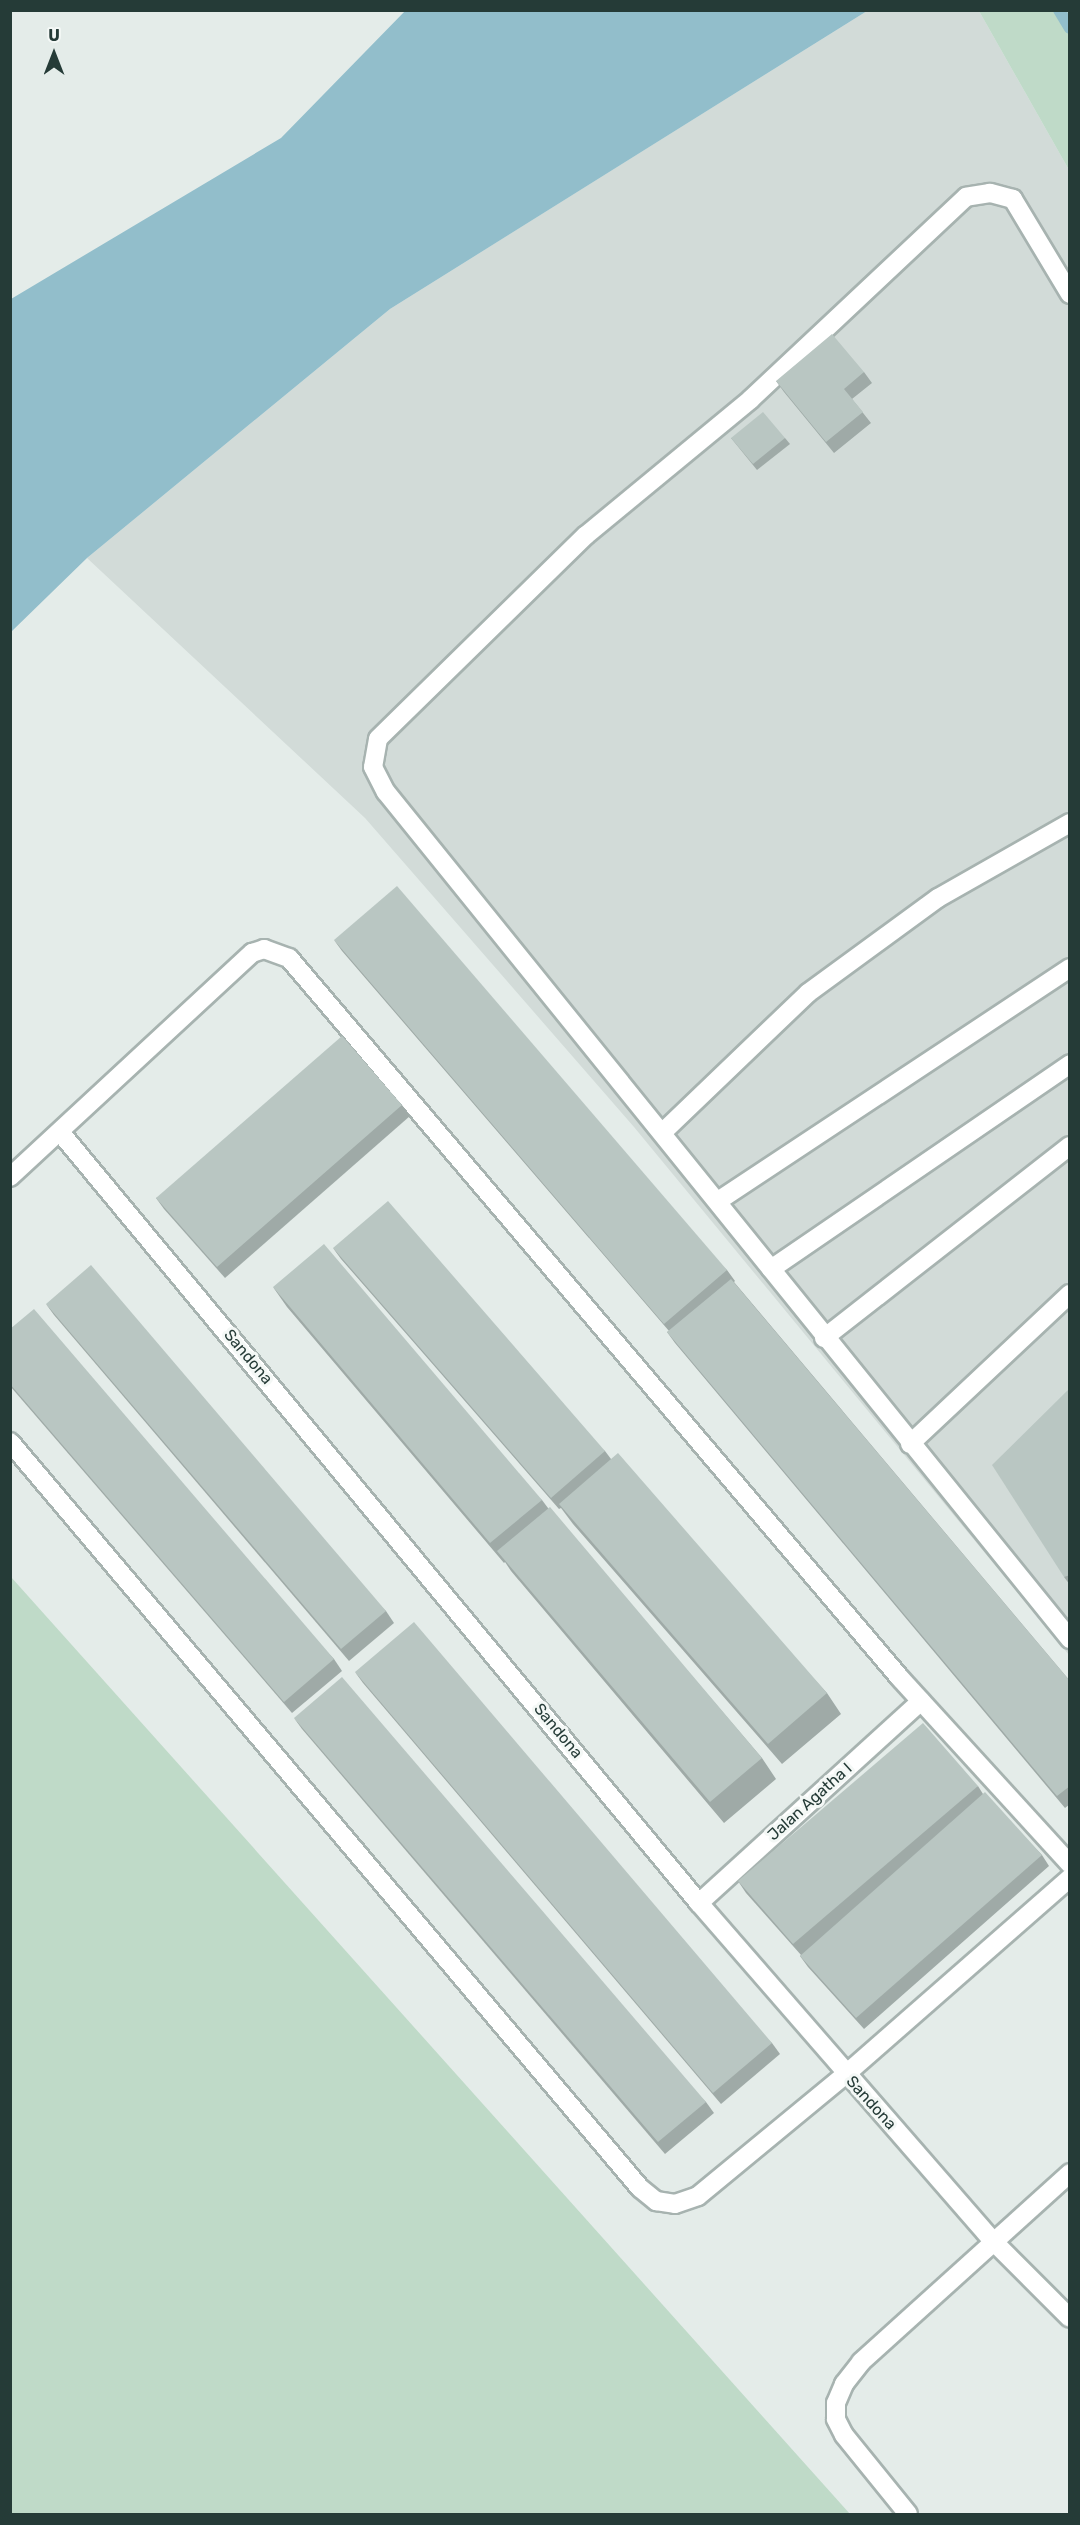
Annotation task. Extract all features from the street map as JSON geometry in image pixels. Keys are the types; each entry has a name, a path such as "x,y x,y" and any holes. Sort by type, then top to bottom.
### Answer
{"street":[{"path":"1070,294 1012,199 990,193 966,197 750,399 586,535 378,739 373,767 386,792 663,1132 824,1338 1070,1640"},
{"path":"663,1132 808,993 938,898 1070,823"},
{"path":"10,1178 252,953 264,950 289,958 921,1701 1070,1864"},
{"path":"718,1201 1070,968"},
{"path":"771,1269 1070,1064"},
{"name":"Sandona","path":"60,1132 699,1903 994,2241 1070,2318"},
{"path":"824,1338 1070,1146"},
{"path":"910,1444 1070,1294"},
{"path":"10,1442 640,2188 656,2201 675,2204 699,2196 846,2074 1070,1878"},
{"name":"Jalan Agatha I","path":"699,1903 921,1701"},
{"path":"908,2514 844,2435 836,2418 836,2403 844,2384 861,2362 1070,2173"}],"shaded area":[{"path":"867,11 979,11 1069,170 1069,1655 634,1127 365,818 87,558 390,309"}],"green space":[{"path":"979,11 1069,11 1069,170"},
{"path":"11,1577 850,2514 11,2514"}],"water":[{"path":"406,10 867,11 390,309 87,558 11,632 11,299 281,138"}],"building":[{"path":"832,334 864,372 844,389 863,412 826,442 776,381"},
{"path":"763,412 785,438 753,464 731,438"},
{"path":"397,886 727,1270 664,1324 334,940"},
{"path":"342,1036 402,1105 217,1267 156,1198"},
{"path":"388,1201 605,1451 551,1498 333,1248"},
{"path":"324,1244 542,1500 490,1543 273,1287"},
{"path":"91,1265 386,1611 341,1649 46,1304"},
{"path":"731,1279 1070,1681 1070,1786 1057,1796 667,1332"},
{"path":"34,1309 334,1659 284,1702 10,1384 10,1329"},
{"path":"1070,1388 1070,1575 1064,1577 992,1465"},
{"path":"618,1453 827,1693 768,1744 559,1504"},
{"path":"550,1507 762,1758 710,1802 497,1551"},
{"path":"414,1622 772,2043 713,2093 355,1672"},
{"path":"342,1677 706,2102 658,2142 294,1718"},
{"path":"923,1723 978,1786 793,1944 738,1881"},
{"path":"985,1792 1042,1855 856,2018 800,1956"}],"waterway":[{"path":"1059,10 1070,28"}]}
